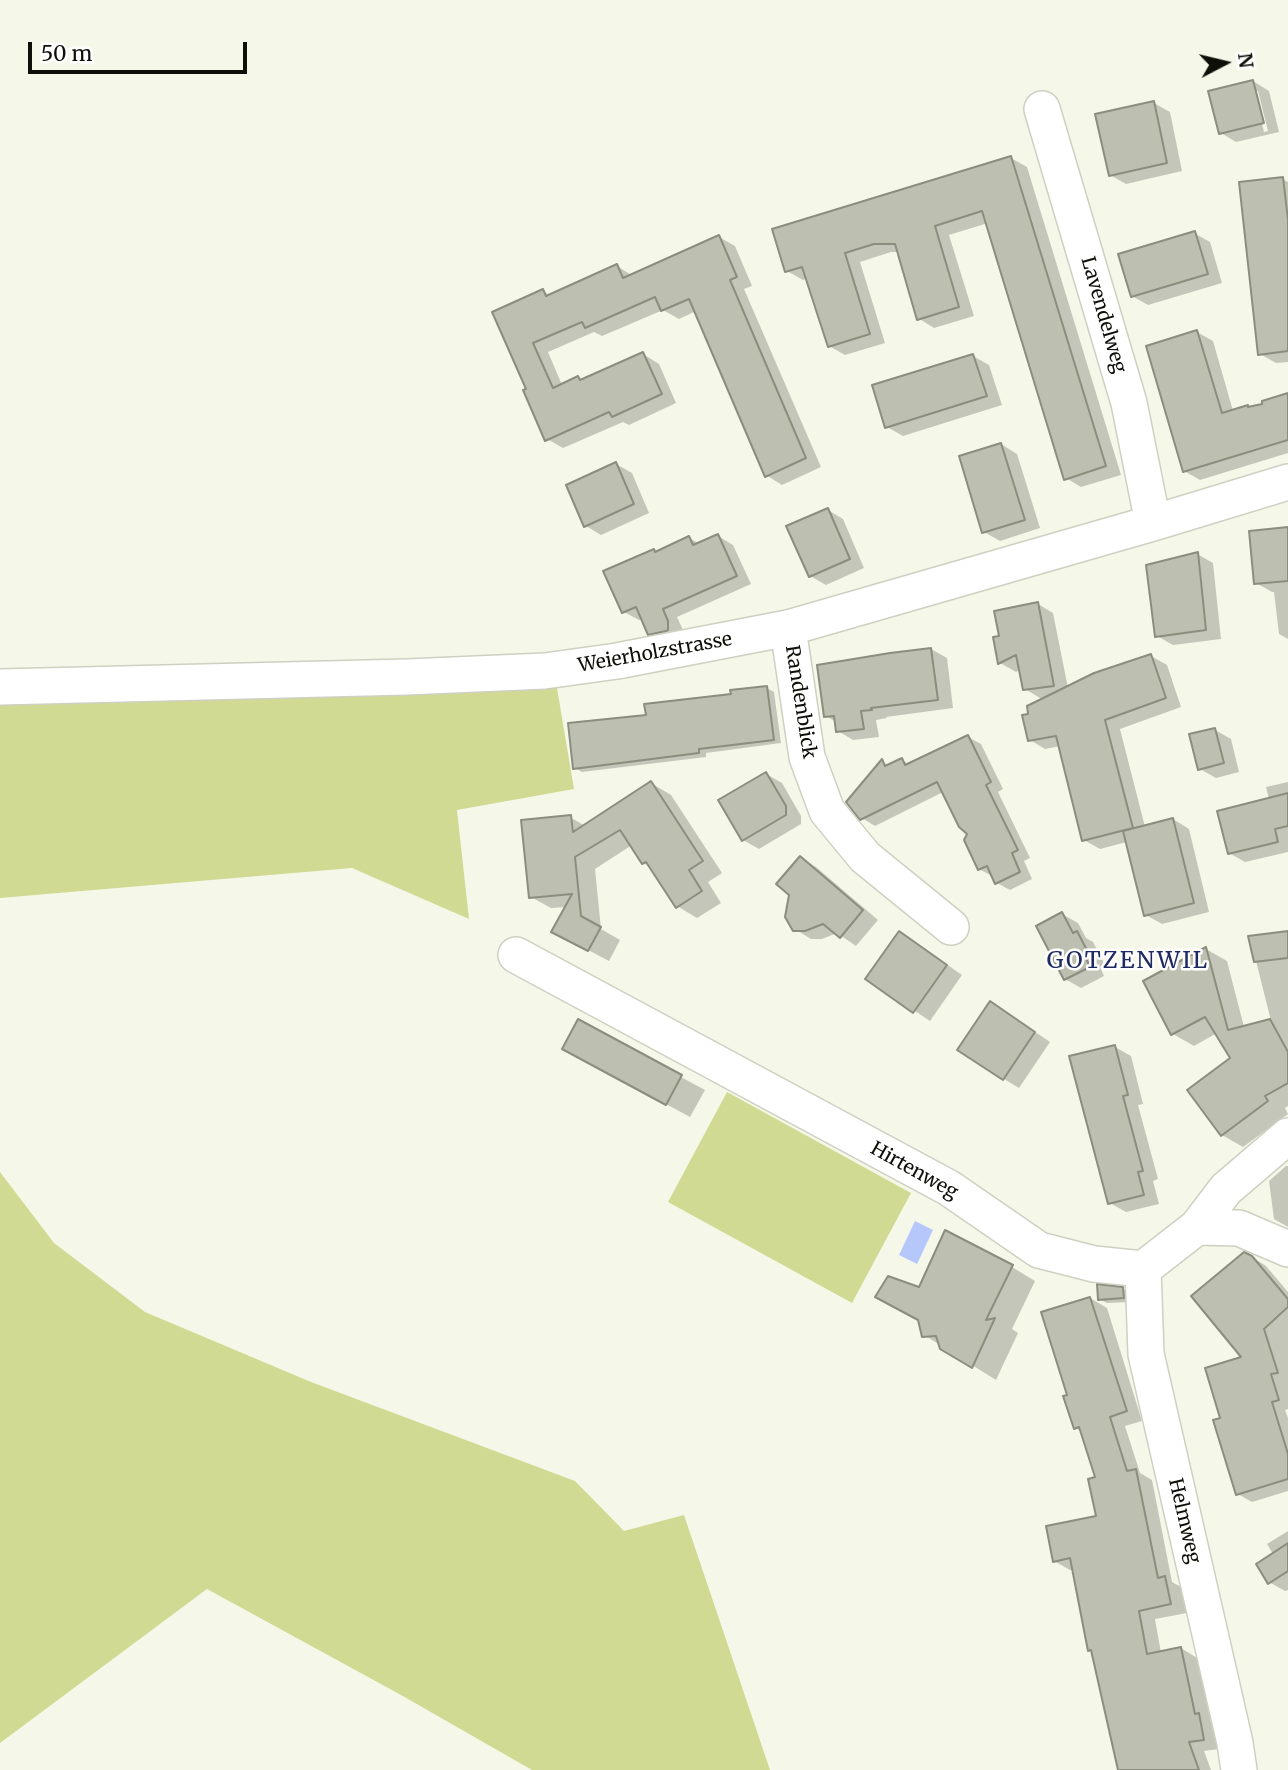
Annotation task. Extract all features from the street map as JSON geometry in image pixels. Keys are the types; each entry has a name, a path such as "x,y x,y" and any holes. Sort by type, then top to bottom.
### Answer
{"street":[{"name":"Lavendelweg","path":"1042,109 1129,403 1153,523"},
{"name":"Weierholzstrasse","path":"0,687 545,671 617,660 788,628 1288,482"},
{"name":"Randenblick","path":"788,628 807,757 827,811 865,858 951,926"},
{"name":"Hirtenweg","path":"516,955 949,1188 1039,1250 1094,1264 1143,1269"},
{"path":"1143,1269 1197,1227 1226,1189 1288,1136"},
{"path":"1197,1227 1239,1228 1288,1249"},
{"name":"Helmweg","path":"1143,1269 1146,1354 1239,1770"}],"green space":[{"path":"406,686 557,688 574,789 457,810 469,919 352,868 0,898 0,699"},
{"path":"727,1092 911,1193 852,1303 668,1202"},
{"path":"0,1172 54,1243 145,1312 311,1382 575,1481 624,1531 684,1515 770,1770 532,1770 207,1589 0,1743"}],"water":[{"path":"915,1221 933,1230 917,1264 899,1255"}],"building":[{"path":"1253,80 1264,123 1219,134 1208,91"},
{"path":"1154,101 1167,163 1109,176 1095,114"},
{"path":"1011,156 1106,466 1064,480 982,211 935,226 959,307 917,320 895,244 874,244 845,253 870,334 828,347 802,267 785,272 772,229"},
{"path":"1283,177 1288,220 1288,351 1258,355 1239,182"},
{"path":"1195,231 1208,274 1131,297 1118,254"},
{"path":"719,235 737,277 730,280 806,458 765,477 689,299 661,311 655,297 585,328 582,322 533,343 553,388 578,376 580,380 643,352 662,394 612,417 609,412 545,441 523,390 526,389 492,312 543,289 546,296 617,264 623,278"},
{"path":"1197,330 1222,413 1262,404 1262,401 1288,393 1288,440 1183,472 1146,346"},
{"path":"973,354 987,396 885,428 872,385"},
{"path":"1001,443 1025,520 982,533 959,456"},
{"path":"616,462 634,504 584,527 566,485"},
{"path":"828,508 850,559 809,577 786,526"},
{"path":"1288,527 1288,581 1254,584 1249,531"},
{"path":"718,534 737,576 663,609 668,621 666,631 648,635 636,607 622,613 603,571 689,536 693,545"},
{"path":"1198,552 1206,630 1155,637 1146,565"},
{"path":"1038,602 1054,686 1023,690 1016,655 998,664 993,637 999,636 994,611"},
{"path":"931,648 938,700 861,711 864,729 836,732 834,716 824,717 817,665"},
{"path":"1151,654 1166,698 1105,720 1133,828 1082,841 1056,736 1028,741 1022,715 1028,714 1027,706 1094,673"},
{"path":"767,686 774,740 699,749 699,753 573,769 568,723 646,715 644,704 731,694 730,690"},
{"path":"1215,728 1224,763 1198,770 1189,734"},
{"path":"968,735 991,782 986,785 1018,850 1012,853 1020,872 995,884 987,866 978,870 964,840 967,834 959,827 937,782 860,820 846,802 882,759 885,766 902,758 905,765"},
{"path":"766,772 786,806 786,815 742,841 718,800"},
{"path":"651,781 703,861 689,870 702,891 676,908 646,862 642,864 620,830 575,857 581,916 601,927 588,951 551,932 572,894 529,898 521,820 571,815 573,832"},
{"path":"1288,793 1288,826 1275,829 1278,842 1228,854 1217,811"},
{"path":"1173,818 1194,903 1144,916 1123,831"},
{"path":"800,856 863,910 840,938 823,924 805,931 793,931 785,917 789,895 776,884"},
{"path":"1062,912 1073,933 1077,931 1090,956 1086,958 1090,967 1064,980 1036,926"},
{"path":"899,931 947,965 913,1013 865,979"},
{"path":"1288,931 1288,958 1254,962 1248,936"},
{"path":"1206,947 1228,1030 1270,1019 1288,1052 1288,1083 1265,1096 1268,1101 1221,1136 1187,1090 1230,1058 1205,1017 1171,1035 1143,981"},
{"path":"990,1001 1035,1032 1003,1080 957,1050"},
{"path":"578,1019 682,1075 666,1105 562,1049"},
{"path":"1115,1045 1128,1095 1123,1096 1143,1171 1138,1172 1144,1195 1108,1204 1069,1056"},
{"path":"945,1230 1013,1265 986,1320 995,1318 972,1368 940,1349 936,1336 922,1337 918,1320 875,1297 888,1276 919,1287"},
{"path":"1244,1252 1252,1256 1288,1299 1288,1307 1264,1329 1278,1373 1271,1374 1279,1400 1272,1402 1288,1454 1288,1479 1236,1495 1213,1420 1220,1418 1205,1368 1241,1357 1191,1296"},
{"path":"1097,1284 1123,1287 1124,1298 1098,1300"},
{"path":"1090,1297 1127,1411 1110,1417 1127,1471 1136,1469 1158,1578 1165,1576 1171,1604 1139,1611 1147,1654 1181,1647 1195,1714 1199,1713 1204,1740 1189,1742 1199,1770 1118,1770 1091,1650 1088,1651 1070,1558 1053,1562 1046,1526 1096,1516 1088,1479 1095,1477 1079,1427 1074,1429 1063,1396 1067,1395 1041,1312"},
{"path":"1288,1543 1288,1571 1268,1584 1256,1564"}],"district":[{"name":"GOTZENWIL","path":"1128,961"}]}
